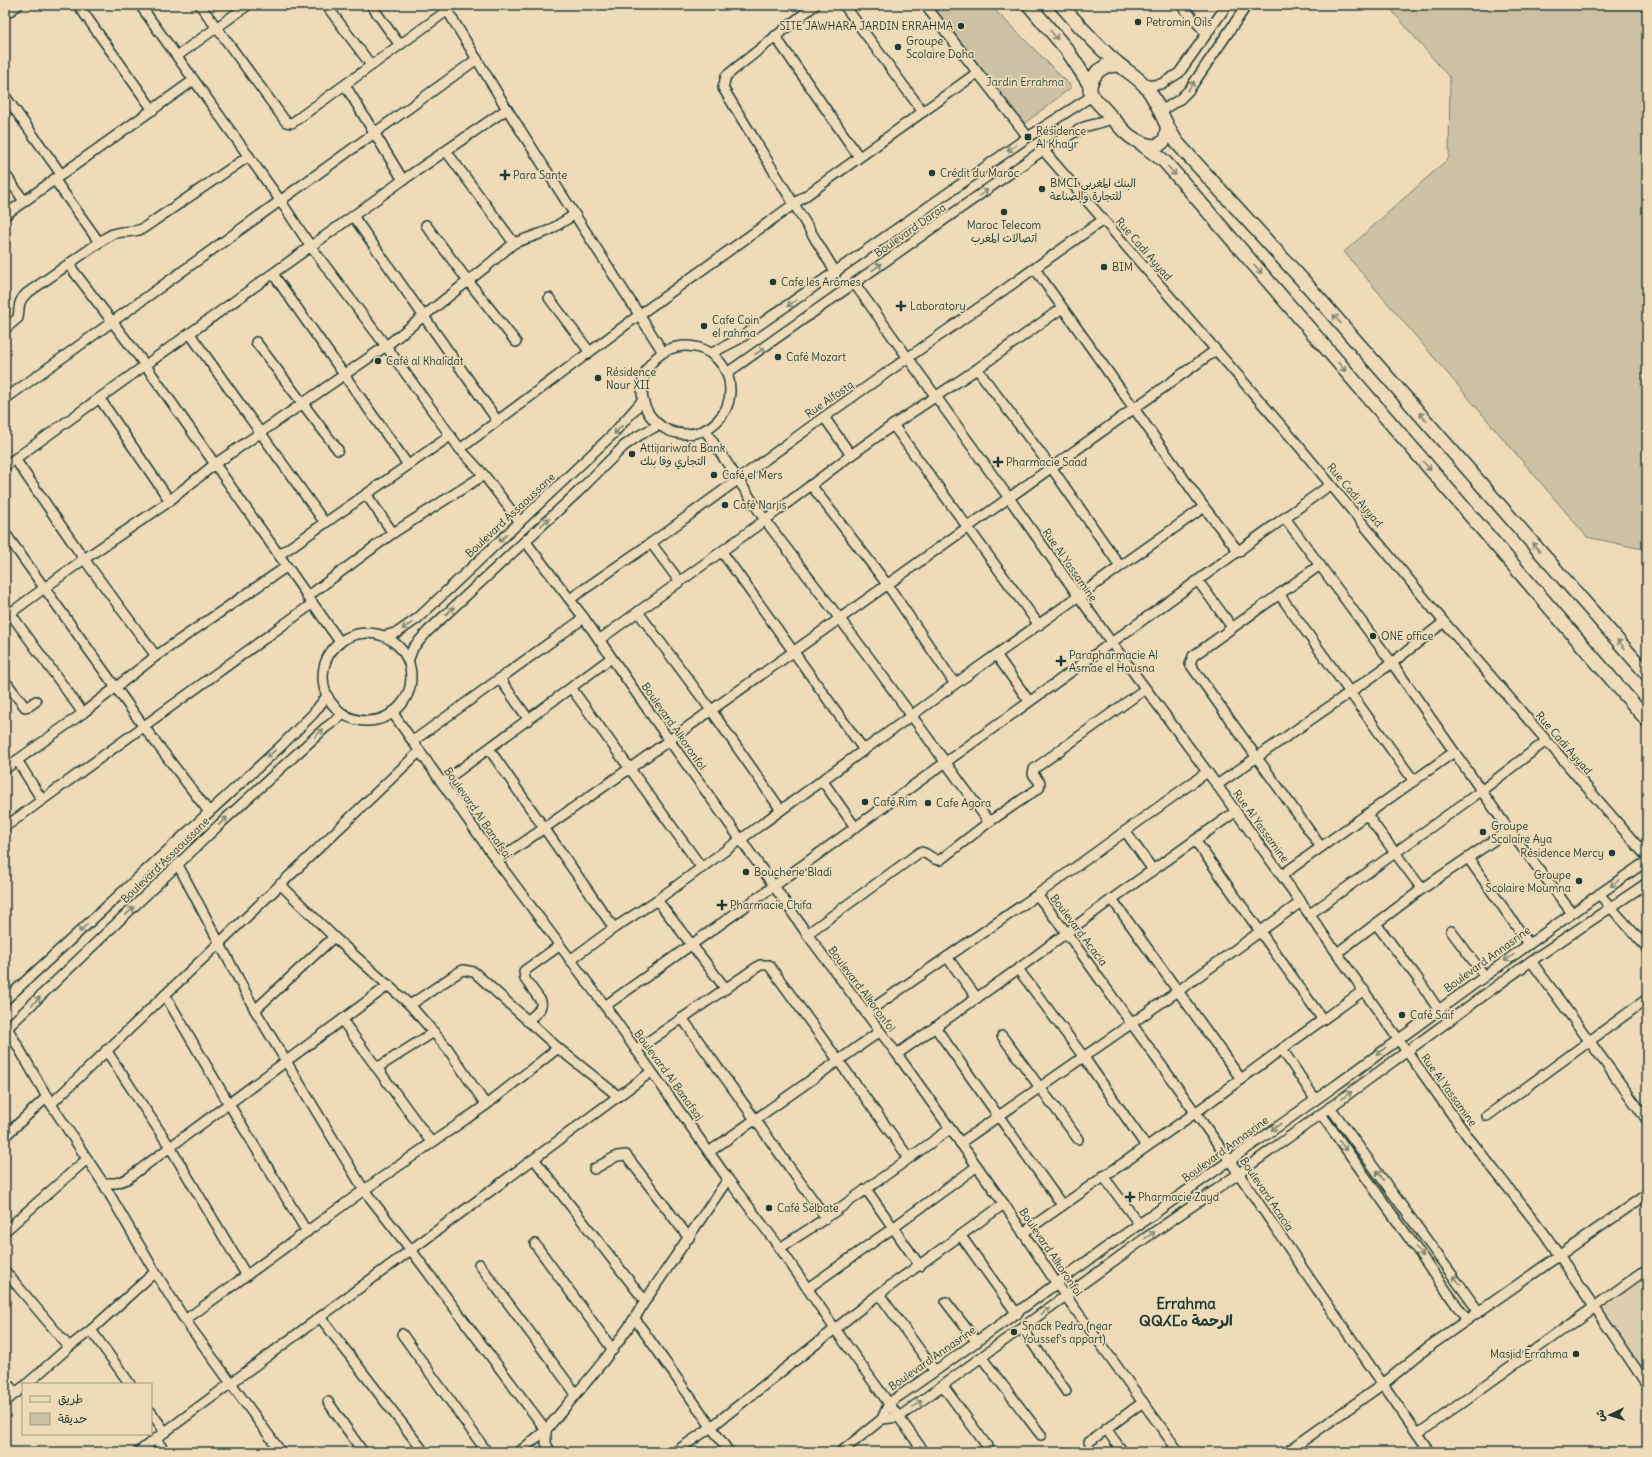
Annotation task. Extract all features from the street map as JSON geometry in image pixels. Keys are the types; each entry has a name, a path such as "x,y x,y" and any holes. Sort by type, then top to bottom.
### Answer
{"main road":[{"path":"1029,5 1067,50 1091,91 1130,138 1151,146 1160,144 1166,137 1167,129"},
{"path":"1061,5 1091,39 1118,65 1133,74 1146,86 1161,111 1167,129 1179,145 1307,285 1647,674"},
{"path":"1091,91 1092,78 1101,69 1106,66 1118,65"},
{"path":"1143,144 1164,161 1647,720"}],"street":[{"path":"5,15 18,5"},
{"path":"78,5 153,110"},
{"path":"140,5 249,156 311,247 386,346 450,436 484,475 520,522"},
{"path":"200,5 286,122 292,123 345,85 446,8 507,109 663,352"},
{"path":"177,56 248,5"},
{"path":"326,5 371,65"},
{"path":"371,5 399,44"},
{"path":"815,5 726,76 723,88 836,273"},
{"path":"844,5 923,112"},
{"path":"925,5 1028,137"},
{"path":"1181,5 1207,34"},
{"path":"1146,86 1161,84 1179,73 1227,5"},
{"path":"1161,111 1189,90 1247,5"},
{"path":"775,36 859,157"},
{"path":"5,399 477,59"},
{"path":"460,448 589,351 977,73"},
{"path":"5,215 194,80"},
{"path":"345,85 403,180"},
{"name":"Boulevard Daraa","path":"712,353 739,339 836,273 1091,91"},
{"path":"5,96 99,242"},
{"path":"5,466 403,180 507,109"},
{"name":"Boulevard Daraa","path":"728,374 1043,150 1084,127 1113,119"},
{"name":"Rue Cadi Ayyad","path":"1043,150 1216,350 1444,622 1647,857"},
{"path":"446,151 514,243"},
{"path":"5,329 18,318 20,300 26,294 69,265 99,242 112,233 137,231 142,229 249,156"},
{"path":"5,174 24,201"},
{"path":"83,713 7,612 170,500 215,464 386,346 424,317 514,243 548,231 574,215"},
{"path":"353,216 497,420"},
{"name":"Rue Alfostq","path":"570,599 651,543 824,417 1103,220"},
{"path":"426,225 516,342"},
{"path":"69,265 146,366 340,642"},
{"path":"1035,269 1204,507 1239,552"},
{"path":"273,274 408,465"},
{"name":"Rue Al Yassamine","path":"854,283 1009,498 1110,642 1282,875 1468,1137 1544,1233 1647,1385"},
{"path":"549,298 589,351"},
{"path":"599,640 766,520 851,455 935,396 977,369 1062,308"},
{"path":"190,334 325,523"},
{"path":"256,342 338,450"},
{"path":"679,346 696,346 712,353 723,364 728,374 730,391 728,404 721,417 705,430 697,433 682,434 659,425 652,418 643,400 642,391 645,373 650,365 663,352 679,346"},
{"path":"497,861 629,769 1216,350"},
{"path":"977,369 1051,467 1120,566"},
{"path":"100,399 170,500"},
{"name":"Boulevard Assaoussane","path":"384,636 398,632 418,618 612,435 643,400"},
{"path":"824,417 851,455"},
{"path":"408,661 413,648 428,631 624,446 638,436 659,425"},
{"path":"893,425 1039,625"},
{"path":"705,430 766,520 946,761 989,822"},
{"path":"279,555 450,436"},
{"path":"15,459 84,559 156,656"},
{"path":"5,827 144,726 310,600 393,533 484,475"},
{"path":"811,485 887,584 955,684"},
{"path":"605,1006 774,886 1110,642 1239,552 1330,485"},
{"path":"366,494 393,533"},
{"path":"570,960 702,868 955,684 1204,507"},
{"path":"1285,518 1392,663 1509,830 1572,913"},
{"path":"5,533 116,688 209,812"},
{"name":"Boulevard Alkoronfol","path":"525,541 584,618 807,934 897,1054 976,1167 1004,1204 1057,1284 1179,1452"},
{"path":"651,543 680,582"},
{"path":"722,552 864,750"},
{"path":"1320,565 1192,656 1190,664 1321,848"},
{"path":"5,769 83,713 156,656 286,567"},
{"path":"1198,581 1232,627"},
{"path":"1279,594 1414,781"},
{"path":"638,612 711,710 781,810"},
{"path":"413,741 584,618"},
{"path":"1217,785 1392,663 1444,622"},
{"path":"369,632 384,636 398,646 408,661 410,675 409,689 405,698 392,712 383,718 363,721 344,714 334,706 327,696 323,680 324,664 331,650 346,637 361,633 369,632"},
{"path":"996,656 1029,701"},
{"path":"442,783 572,689 611,658"},
{"path":"500,679 529,720"},
{"path":"5,681 25,707 36,701"},
{"path":"572,689 702,868"},
{"path":"807,934 920,852 925,853 934,860 940,860 989,822 1040,788 1040,783 1033,774 1034,769 1145,689"},
{"name":"Boulevard Assaoussane","path":"5,1000 313,714 327,696"},
{"name":"Boulevard Al Banafsaj","path":"392,712 497,861 605,1006 728,1179 780,1248 834,1329 889,1402 924,1452"},
{"name":"Boulevard Assaoussane","path":"6,1027 285,763 325,728 344,714"},
{"path":"1310,914 1481,791 1546,740"},
{"path":"489,749 614,928"},
{"path":"5,1136 106,1050 420,751"},
{"path":"1282,875 1454,752"},
{"path":"17,760 42,800"},
{"path":"866,1013 1037,895 1206,772"},
{"path":"822,780 855,827"},
{"path":"897,1054 1018,969 1066,932 1235,812"},
{"path":"1367,814 1422,890"},
{"path":"1337,953 1422,890 1509,830"},
{"path":"1125,831 1153,870"},
{"path":"1195,840 1323,1020"},
{"path":"1468,858 1529,944"},
{"name":"Boulevard Annasrine","path":"882,1419 889,1402 1017,1314 1399,1039 1484,975 1647,861"},
{"path":"178,865 255,1010 364,1190 546,1430 546,1443 550,1452"},
{"path":"841,1452 882,1419 899,1417 943,1386 1531,961 1647,883"},
{"path":"280,884 334,937 410,1005 434,1032 486,1105"},
{"path":"1599,894 1647,948"},
{"name":"Boulevard Acacia","path":"1037,895 1066,932 1230,1160 1430,1452"},
{"path":"1112,899 1241,1079"},
{"path":"657,900 726,990"},
{"path":"960,1143 1131,1022 1178,991 1300,902"},
{"path":"1376,924 1416,976 1438,1009"},
{"path":"1451,931 1484,975"},
{"path":"255,1010 334,937"},
{"path":"527,1021 541,1008 542,1005 541,1001 525,979 524,971 559,946"},
{"path":"947,957 977,998"},
{"path":"1531,961 1647,1120"},
{"path":"636,1050 726,990 760,965 769,965 909,1158"},
{"path":"1018,969 1083,1056 1146,1146"},
{"path":"410,1005 462,970 474,972 558,1048 618,1096"},
{"path":"103,1183 116,1184 127,1179 389,985"},
{"path":"1023,1233 1195,1113 1364,990"},
{"path":"165,995 307,1232"},
{"path":"1488,1116 1647,999"},
{"path":"682,1018 826,1218"},
{"path":"342,1020 431,1142"},
{"path":"6,1027 49,1100 103,1183 185,1320 281,1452"},
{"path":"935,1027 1062,1205"},
{"path":"377,1068 434,1032"},
{"path":"710,1152 755,1118 879,1032"},
{"path":"1002,1036 1078,1138"},
{"path":"185,1320 431,1142 486,1105 558,1048"},
{"path":"1282,1049 1315,1099"},
{"path":"106,1050 170,1147 247,1276"},
{"path":"138,1452 651,1072"},
{"path":"1330,1106 1479,1312"},
{"path":"1321,1114 1468,1320"},
{"path":"780,1248 826,1218 950,1129"},
{"path":"594,1169 613,1157 626,1155 689,1238"},
{"path":"5,1231 87,1159"},
{"path":"534,1159 646,1301"},
{"path":"808,1288 976,1167"},
{"path":"1103,1176 1140,1225"},
{"path":"519,1452 546,1430 613,1350 728,1179"},
{"path":"866,1189 920,1266"},
{"path":"1287,1452 1383,1384 1427,1348 1468,1320 1516,1284 1559,1256 1647,1194"},
{"path":"676,1452 710,1428 879,1294 920,1266 1004,1204"},
{"path":"961,1236 1017,1314"},
{"path":"535,1244 613,1350"},
{"path":"479,1264 576,1394"},
{"path":"1418,1434 1647,1269"},
{"path":"5,1271 69,1347"},
{"path":"28,1383 69,1347 92,1330 155,1272"},
{"path":"879,1294 935,1371"},
{"path":"946,1302 977,1342"},
{"path":"320,1317 424,1452"},
{"path":"635,1319 710,1428 729,1452"},
{"path":"1022,1328 1066,1391"},
{"path":"92,1330 129,1383"},
{"path":"402,1334 487,1452"},
{"path":"982,1358 1041,1435"},
{"path":"5,1381 19,1390 5,1402"},
{"path":"943,1386 987,1446"},
{"path":"328,1402 363,1452"},
{"path":"1089,1442 1143,1402"},
{"path":"152,1413 165,1432"},
{"path":"1106,1429 1122,1452"},
{"path":"156,1439 165,1452"}],"shaded area":[{"path":"1647,1272 1647,1381 1595,1310"}],"green space":[{"name":"Jardin Errahma","path":"930,5 990,5 1072,87 1021,126"},
{"path":"1387,5 1647,5 1647,550 1587,537 1344,252 1449,158 1450,78"}],"place":[{"name":"Petromin Oils","path":"1138,22"},
{"name":"SITE JAWHARA JARDIN ERRAHMA","path":"961,26"},
{"name":"Groupe Scolaire Doha","path":"898,47"},
{"name":"Résidence Al Khayr","path":"1028,137"},
{"name":"Crédit du Maroc","path":"932,173"},
{"name":"Para Sante","path":"505,175"},
{"name":"BMCI البنك المغربي للتجارة والصناعة","path":"1042,189"},
{"name":"Maroc Telecom اتصالات المغرب","path":"1004,212"},
{"name":"BIM","path":"1104,267"},
{"name":"Cafe les Arômes","path":"773,282"},
{"name":"Laboratory","path":"901,306"},
{"name":"Cafe Coin el rahma","path":"704,326"},
{"name":"Café Mozart","path":"778,357"},
{"name":"Café al Khalidat","path":"378,361"},
{"name":"Résidence Nour XII","path":"598,378"},
{"name":"Attijariwafa Bank التجاري وفا بنك","path":"632,454"},
{"name":"Pharmacie Saad","path":"998,462"},
{"name":"Café el Mers","path":"714,475"},
{"name":"Café Narjis","path":"725,505"},
{"name":"ONE office","path":"1373,636"},
{"name":"Parapharmacie Al Asmae el Housna","path":"1061,661"},
{"name":"Café Rim","path":"865,802"},
{"name":"Cafe Agora","path":"928,803"},
{"name":"Groupe Scolaire Aya","path":"1483,832"},
{"name":"Résidence Mercy","path":"1612,853"},
{"name":"Boucherie Bladi","path":"746,872"},
{"name":"Groupe Scolaire Moumna","path":"1579,881"},
{"name":"Pharmacie Chifa","path":"722,905"},
{"name":"Café Saif","path":"1402,1015"},
{"name":"Pharmacie Zayd","path":"1130,1197"},
{"name":"Café Sélbate","path":"769,1208"},
{"name":"Snack Pedro (near Youssef's appart)","path":"1014,1332"},
{"name":"Masjid Errahma","path":"1576,1354"}],"district":[{"name":"Errahma ⵕⵕⵃⵎⴰ الرحمة","path":"1186,1312"}]}
